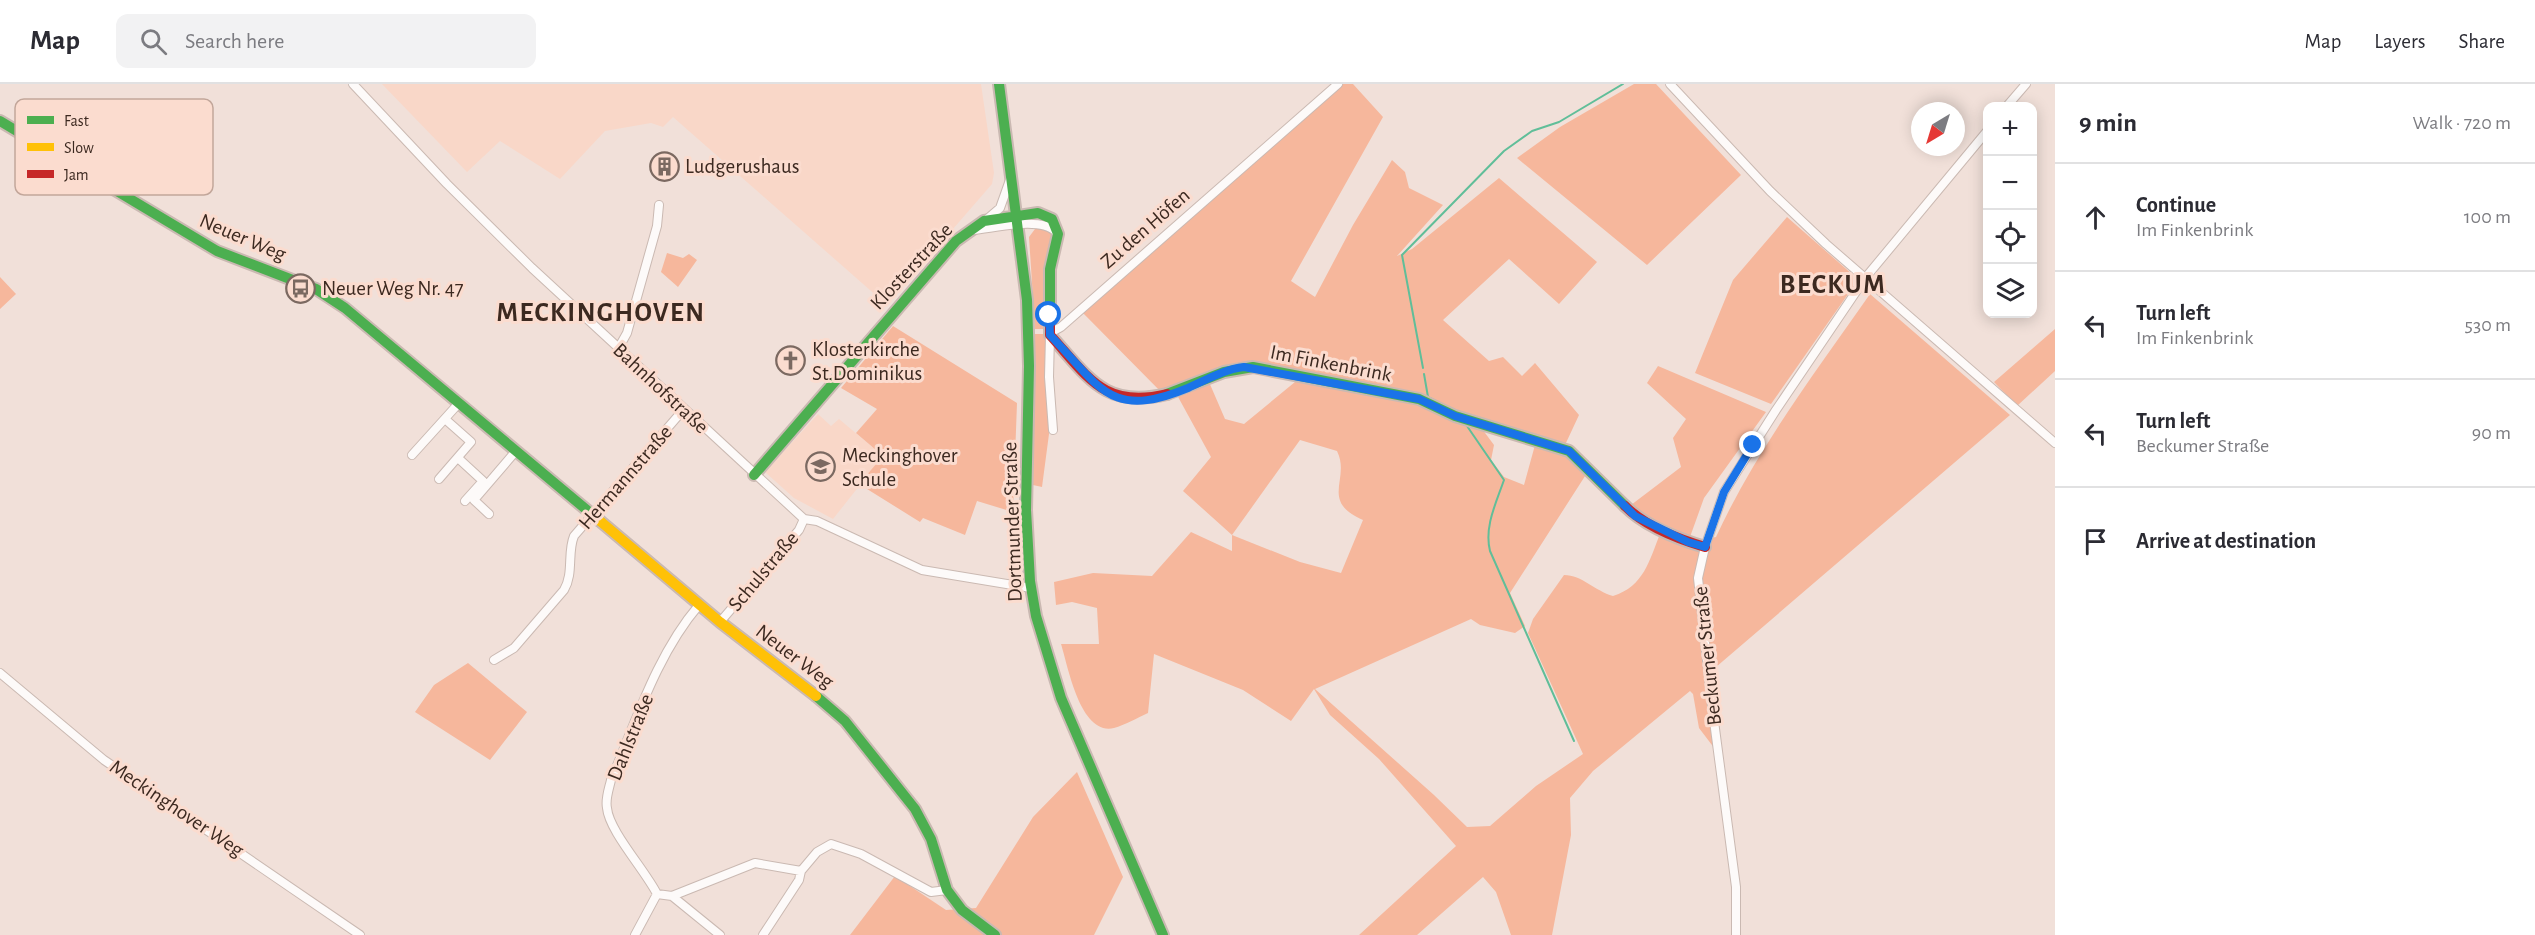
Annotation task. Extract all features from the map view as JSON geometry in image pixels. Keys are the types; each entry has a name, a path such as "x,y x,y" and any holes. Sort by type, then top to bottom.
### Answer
{"street":[{"name":"Bahnhofstraße","path":"353,84 490,227 618,349 804,519 817,521 922,570 1031,588"},
{"name":"Dortmunder Straße","path":"999,84 1019,221 1029,334 1027,497 1031,588 1048,662 1163,935"},
{"name":"Zu den Höfen","path":"1050,334 1061,327 1338,84"},
{"path":"1670,84 1770,191 2055,442"},
{"path":"2010,102 2026,84"},
{"name":"Neuer Weg","path":"0,121 15,130"},
{"name":"Beckumer Straße","path":"1736,935 1736,887 1698,578 1705,547 1724,492 1776,410 1866,277 1983,136"},
{"path":"971,231 1000,208 1011,176"},
{"name":"Neuer Weg","path":"124,195 217,251 316,288 345,308 699,605 810,691 845,721 915,809 930,839 947,890 962,910 995,935"},
{"path":"618,349 627,333 657,226 659,205"},
{"path":"984,221 1019,221 1038,213 1052,219 1058,234 1050,268 1049,377 1053,430"},
{"name":"Klosterstraße","path":"754,475 947,250 971,231 1019,221"},
{"name":"Im Finkenbrink","path":"1050,334 1103,390 1130,402 1167,396 1228,371 1244,367 1419,399 1455,416 1569,451 1635,516 1688,542 1705,547"},
{"path":"412,455 459,403"},
{"name":"Hermannstraße","path":"494,660 514,648 564,590 568,583 571,544 574,536 684,409"},
{"path":"439,479 471,442 445,419"},
{"path":"465,501 516,451"},
{"path":"458,458 485,483"},
{"path":"485,483 474,500 489,514"},
{"name":"Schulstraße","path":"720,622 800,530 804,519"},
{"name":"Dahlstraße","path":"657,894 609,818 606,801 611,780 665,657 683,623 699,605"},
{"name":"Meckinghover Weg","path":"0,673 104,760 360,935"},
{"path":"763,935 799,880 801,871 817,852 831,844 861,854 931,892 947,890"},
{"path":"635,935 657,894 672,896 755,863 801,871"},
{"path":"672,896 720,935"}],"shaded area":[{"path":"382,84 981,84 994,173 992,184 887,305 673,117 663,127 651,123 605,131 560,179 500,141 467,172"},
{"path":"1343,84 1353,84 1383,117 1291,281 1315,297 1353,225 1392,160 1405,172 1409,188 1443,205 1397,256 1412,249 1499,178 1597,262 1559,304 1509,259 1443,320 1489,361 1503,357 1522,376 1535,363 1579,415 1565,445 1471,414 1494,445 1491,460 1504,477 1524,485 1535,445 1569,456 1587,473 1510,593 1525,626 1515,633 1480,625 1471,619 1315,689 1467,827 1490,826 1536,786 1583,754 1528,633 1533,619 1564,575 1583,580 1613,596 1623,592 1639,579 1660,534 1703,549 1696,578 1718,753 1699,728 1693,694 1690,691 1593,771 1570,798 1571,835 1552,935 1511,935 1496,892 1483,877 1417,935 1359,935 1456,846 1379,759 1330,715 1314,689 1291,721 1243,690 1154,654 1148,713 1118,727 1102,728 1084,711 1077,697 1061,644 1099,644 1097,608 1072,602 1056,605 1054,582 1093,573 1152,576 1191,532 1232,551 1232,535 1183,491 1211,457 1177,395 1209,382 1225,419 1244,424 1295,382 1296,376 1254,366 1165,396 1083,313","holes":["1300,440 1337,451 1341,471 1339,497 1342,505 1350,513 1363,520 1341,573 1300,562 1232,535"]},
{"path":"1634,84 1656,84 1741,175 1647,265 1517,158 1560,127"},
{"path":"1787,217 1853,275 1853,287 1771,404 1695,373 1733,280"},
{"path":"1042,227 1052,233 1054,238 1045,329 1035,329 1029,237 1035,229"},
{"path":"667,253 683,258 689,254 697,260 678,287 661,272"},
{"path":"0,277 16,294 0,309"},
{"path":"1870,294 2010,415 1709,673 1700,577 1711,538 1716,537 1749,473 1787,412"},
{"path":"893,326 1017,403 1013,512 977,501 965,535 923,518 920,522 859,484 883,456 856,433 877,409 841,388"},
{"path":"2055,329 2055,371 2017,406 1994,382"},
{"path":"1035,334 1046,334 1049,434 1042,487 1033,485"},
{"path":"1658,366 1766,412 1704,498 1690,537 1647,518 1631,505 1681,467 1673,438 1686,419 1647,383"},
{"name":"Meckinghover Schule","path":"818,414 831,426 839,419 883,456 833,519 794,498 765,472"},
{"path":"468,663 527,712 490,760 415,712 434,685"},
{"path":"1077,772 1123,877 1094,935 850,935 895,876 946,910 976,908 1033,817"}],"waterway":[{"path":"1423,368 1402,255 1504,151 1532,131 1559,122 1623,84"},
{"path":"1424,374 1428,397 1441,404"},
{"path":"1467,426 1504,480 1490,524 1490,551 1574,741"}],"traffic: fast":[{"path":"999,84 1027,300 1029,366 1026,510 1030,581 1036,616 1061,698 1163,935"},
{"path":"0,121 15,130"},
{"path":"124,195 217,251 316,289 345,308 600,521"},
{"path":"754,475 956,241 984,221 1038,213 1052,219 1058,234 1050,269 1050,317"},
{"path":"1167,394 1224,372 1253,367 1419,399 1455,416 1569,451 1625,506"},
{"path":"816,696 845,721 915,809 931,839 947,890 962,910 995,935"}],"traffic: slow":[{"path":"600,521 720,622 816,696"}],"traffic: jam":[{"path":"1050,317 1050,335 1088,377 1100,386 1128,397 1145,398 1167,394"},
{"path":"1625,506 1642,520 1662,531 1705,547"}],"place":[{"name":"Ludgerushaus","path":"664,166"},
{"name":"Neuer Weg Nr. 47","path":"301,288"},
{"name":"Klosterkirche St.Dominikus","path":"791,361"},
{"name":"Meckinghover Schule","path":"821,467"}],"district":[{"name":"BECKUM","path":"1833,284"},
{"name":"MECKINGHOVEN","path":"601,312"}],"route":[{"path":"1049,315 1050,335 1110,395 1130,402 1144,402 1167,396 1228,371 1244,367 1419,399 1455,416 1569,451 1589,468 1621,504 1643,522 1705,547 1724,492 1753,445"}]}
